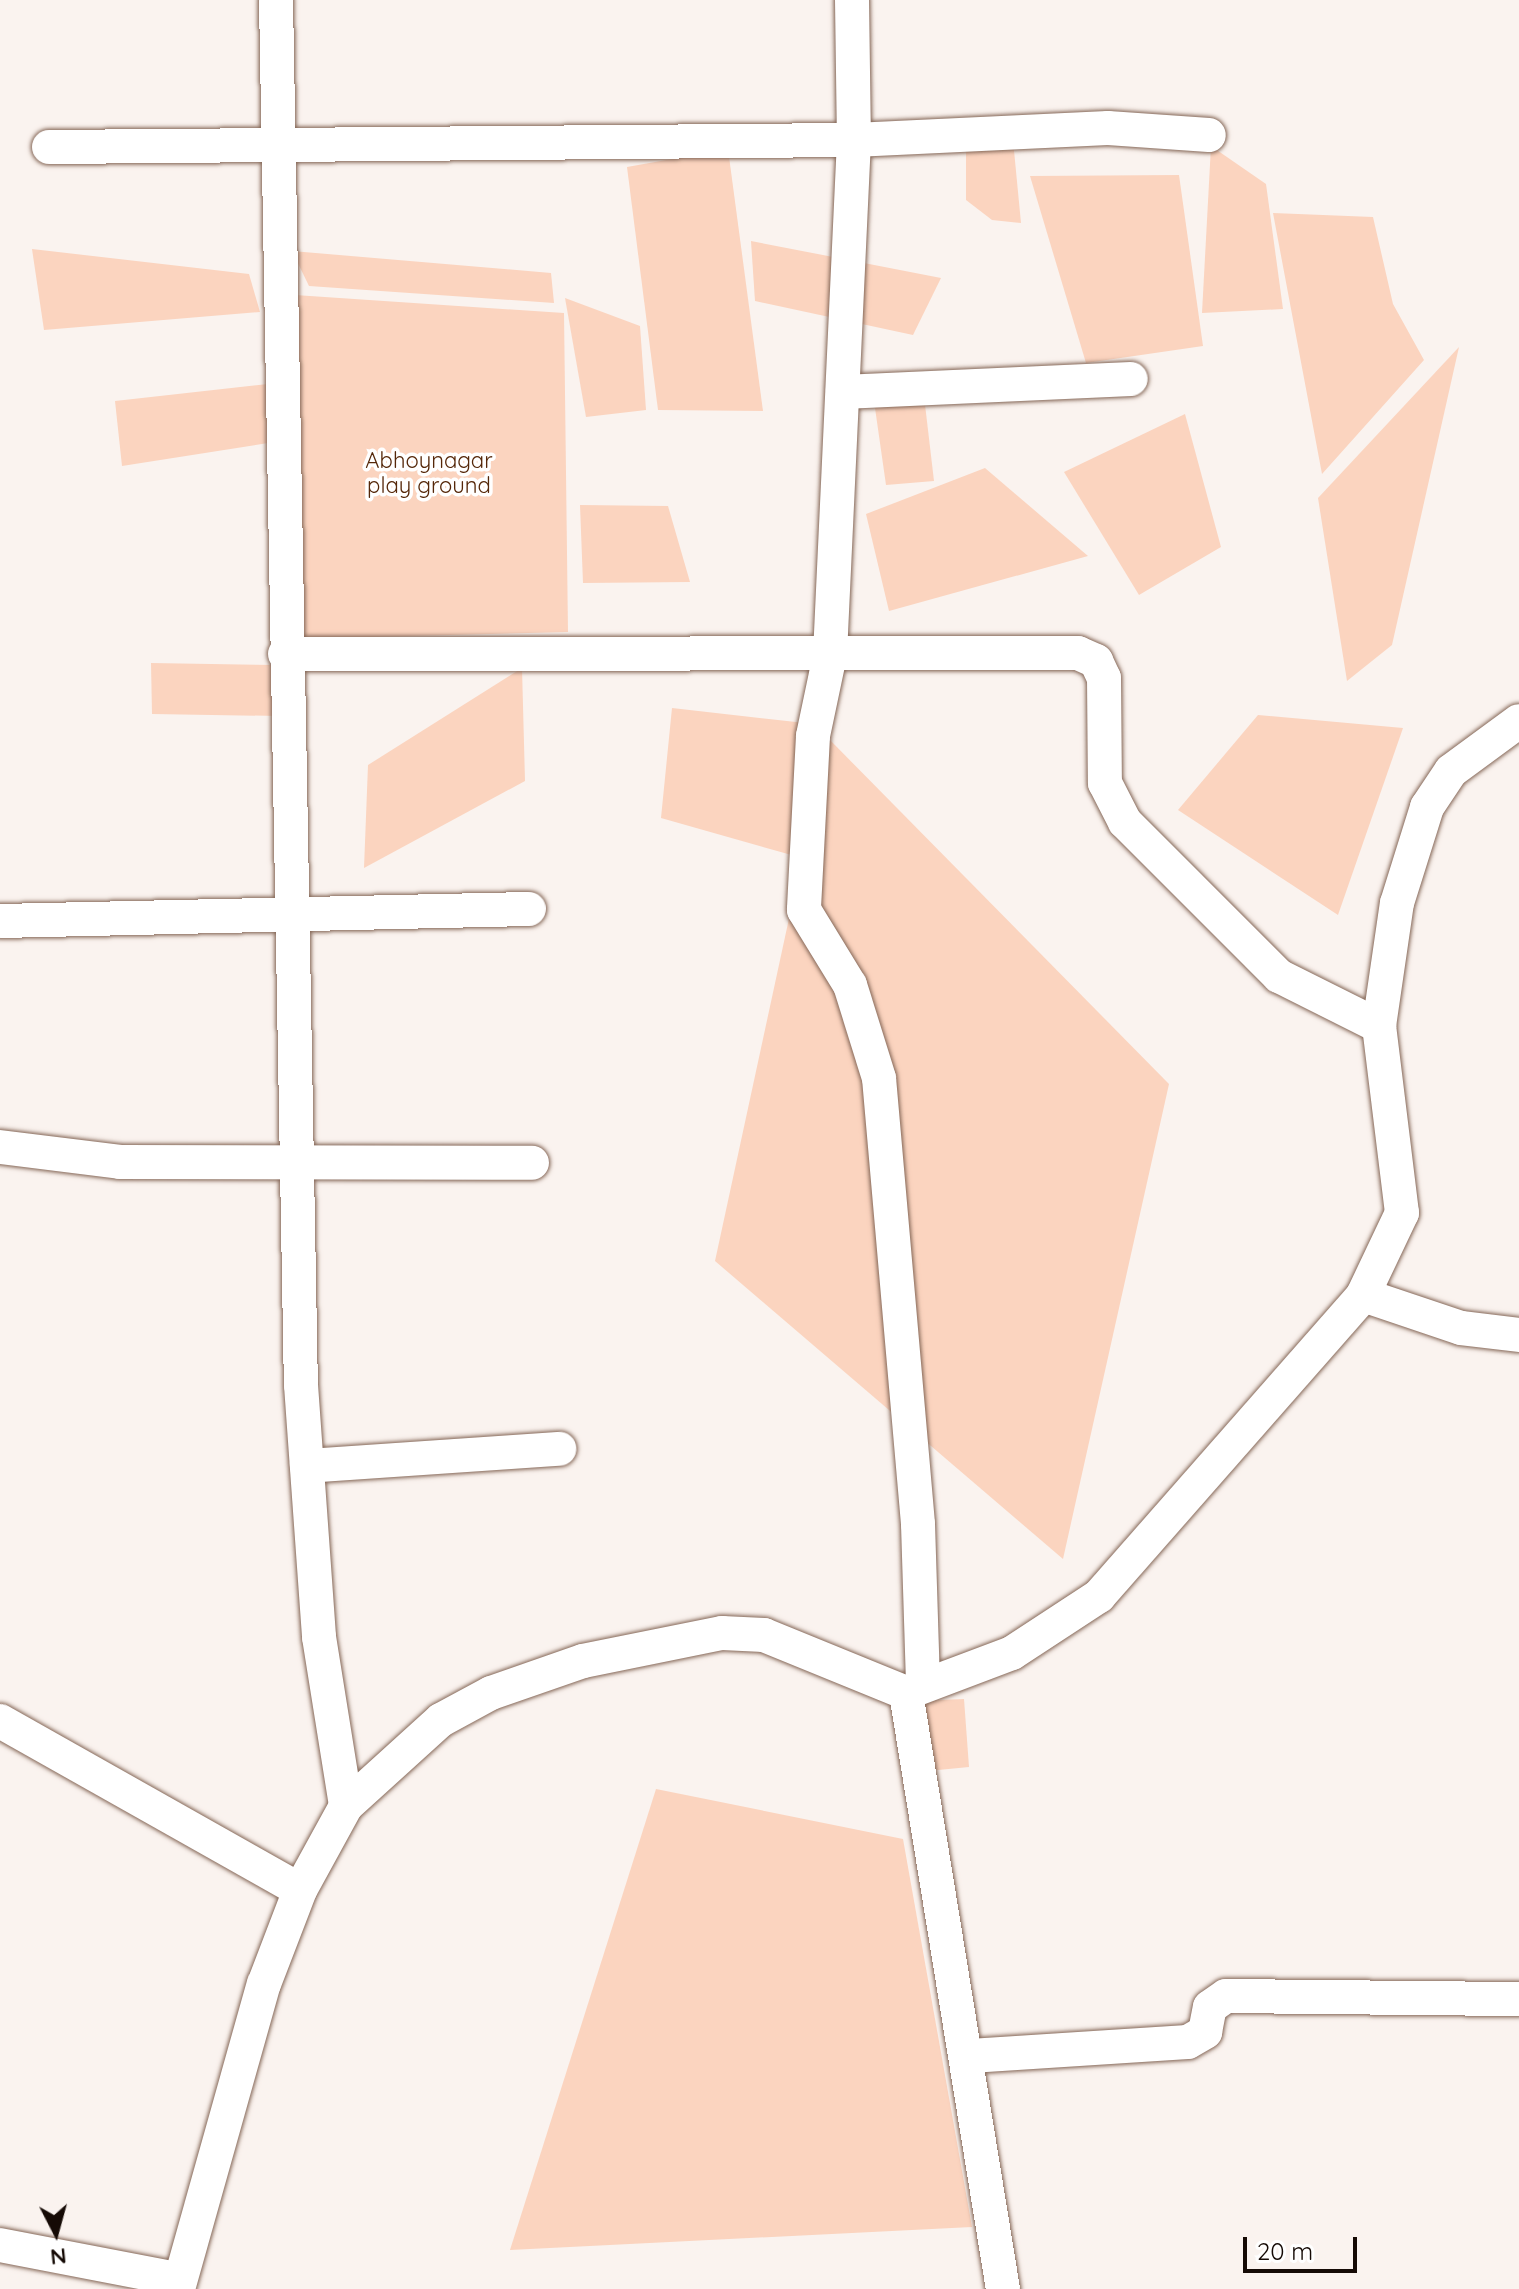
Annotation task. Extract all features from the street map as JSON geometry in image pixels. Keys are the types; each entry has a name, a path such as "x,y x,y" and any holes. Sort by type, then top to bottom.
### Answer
{"street":[{"path":"276,0 274,142 285,654 295,912 297,1163 307,1466 319,1637 346,1806"},
{"path":"852,0 854,140 830,655 813,736 804,910 806,924 850,985 879,1078 918,1524 915,1690 1003,2289"},
{"path":"49,147 274,142 854,140 1108,128 1209,135"},
{"path":"843,392 1131,379"},
{"path":"285,654 1078,653 1096,661 1107,698 1105,783 1125,822 1279,976 1379,1026"},
{"path":"0,2245 178,2284 239,2057 300,1890 346,1806 441,1720 491,1693 583,1661 722,1633 764,1635 915,1690 1012,1653 1099,1596 1363,1295 1402,1213 1379,1026 1392,922 1427,807 1451,771 1519,721"},
{"path":"0,921 529,909"},
{"path":"0,1147 120,1162 532,1163"},
{"path":"1363,1295 1461,1328 1519,1335"},
{"path":"307,1466 559,1449"},
{"path":"0,1721 300,1890"},
{"path":"970,2056 1188,2042 1205,2032 1210,2007 1226,1996 1519,1999"}],"green space":[{"path":"966,139 1013,140 1021,223 992,220 966,200"},
{"path":"1211,146 1266,184 1283,309 1202,313"},
{"path":"728,149 763,411 658,410 627,167"},
{"path":"1179,175 1203,346 1086,363 1030,176"},
{"path":"1273,213 1373,217 1393,304 1424,360 1322,474"},
{"path":"751,241 941,278 913,335 755,301"},
{"path":"32,249 249,274 260,312 44,330"},
{"path":"292,251 551,273 554,303 309,286"},
{"name":"Abhoynagar play ground","path":"295,295 564,313 568,632 289,639"},
{"path":"565,298 640,326 646,410 586,417"},
{"path":"1459,347 1392,645 1347,681 1318,498"},
{"path":"268,384 268,443 122,466 115,401"},
{"path":"873,394 924,396 934,481 886,485"},
{"path":"1185,414 1221,547 1139,595 1064,472"},
{"path":"985,468 1088,556 889,611 866,514"},
{"path":"580,505 668,506 690,582 583,583"},
{"path":"151,663 277,665 280,716 152,714"},
{"path":"522,668 525,781 364,868 368,765"},
{"path":"672,708 805,723 795,856 661,818"},
{"path":"1258,715 1403,728 1338,915 1178,810"},
{"path":"828,738 1169,1084 1063,1559 715,1261"},
{"path":"964,1699 969,1767 928,1771 915,1701"},
{"path":"656,1789 903,1839 972,2227 510,2250"}]}
